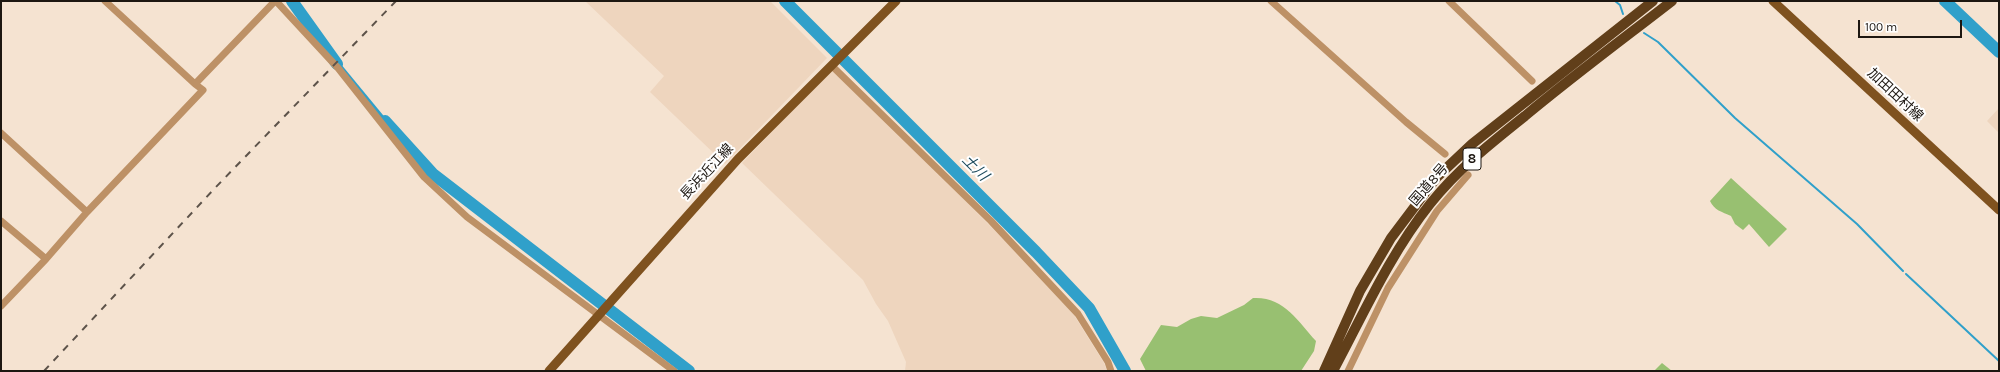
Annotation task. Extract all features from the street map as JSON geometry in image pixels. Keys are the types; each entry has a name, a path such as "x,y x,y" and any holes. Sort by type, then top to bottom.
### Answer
{"highway":[{"name":"国道8号","path":"1324,371 1360,291 1392,238 1437,177 1472,144 1653,1"},
{"name":"国道8号","path":"1333,371 1404,239 1430,204 1447,185 1493,142 1554,92 1672,1"}],"main road":[{"name":"長浜近江線","path":"552,370 599,314 738,159 896,1"},
{"name":"加田田村線","path":"1773,1 1999,210"}],"street":[{"path":"1,306 46,260 87,212 203,90 105,1"},
{"path":"195,84 276,1 338,68 424,178 467,217 674,371"},
{"path":"1271,1 1406,122 1445,154"},
{"path":"1449,1 1532,81"},
{"path":"833,65 991,221 1078,314 1108,362 1111,371"},
{"path":"2,134 87,212"},
{"path":"1348,371 1388,288 1437,212 1468,175"},
{"path":"1,221 46,260"}],"shaded area":[{"path":"585,1 770,1 827,58 725,164 650,92 664,76"},
{"path":"831,70 910,145 1022,258 1074,315 1104,363 1107,371 905,371 906,362 888,321 876,304 863,280 742,163"},
{"path":"1999,108 1999,133 1987,121"}],"green space":[{"path":"1731,178 1787,229 1769,247 1749,224 1743,230 1735,224 1731,216 1714,207 1710,201"},
{"path":"1253,298 1264,298 1281,305 1296,318 1316,341 1314,351 1301,371 1146,371 1140,359 1161,325 1177,327 1191,319 1201,316 1217,318 1244,305"},
{"path":"1662,363 1672,371 1654,371"}],"water":[{"path":"331,52 397,132 394,135 327,53"}],"waterway":[{"path":"292,1 337,64"},
{"name":"土川","path":"785,1 1036,252 1089,308 1125,371"},
{"path":"1615,1 1620,5 1623,14"},
{"path":"1945,1 1999,52"},
{"path":"1644,33 1658,42 1735,118 1857,224 1903,271"},
{"path":"385,121 433,174 689,371"},
{"path":"1906,274 1999,361"}],"railway":[{"path":"44,371 215,188 396,1"}]}
